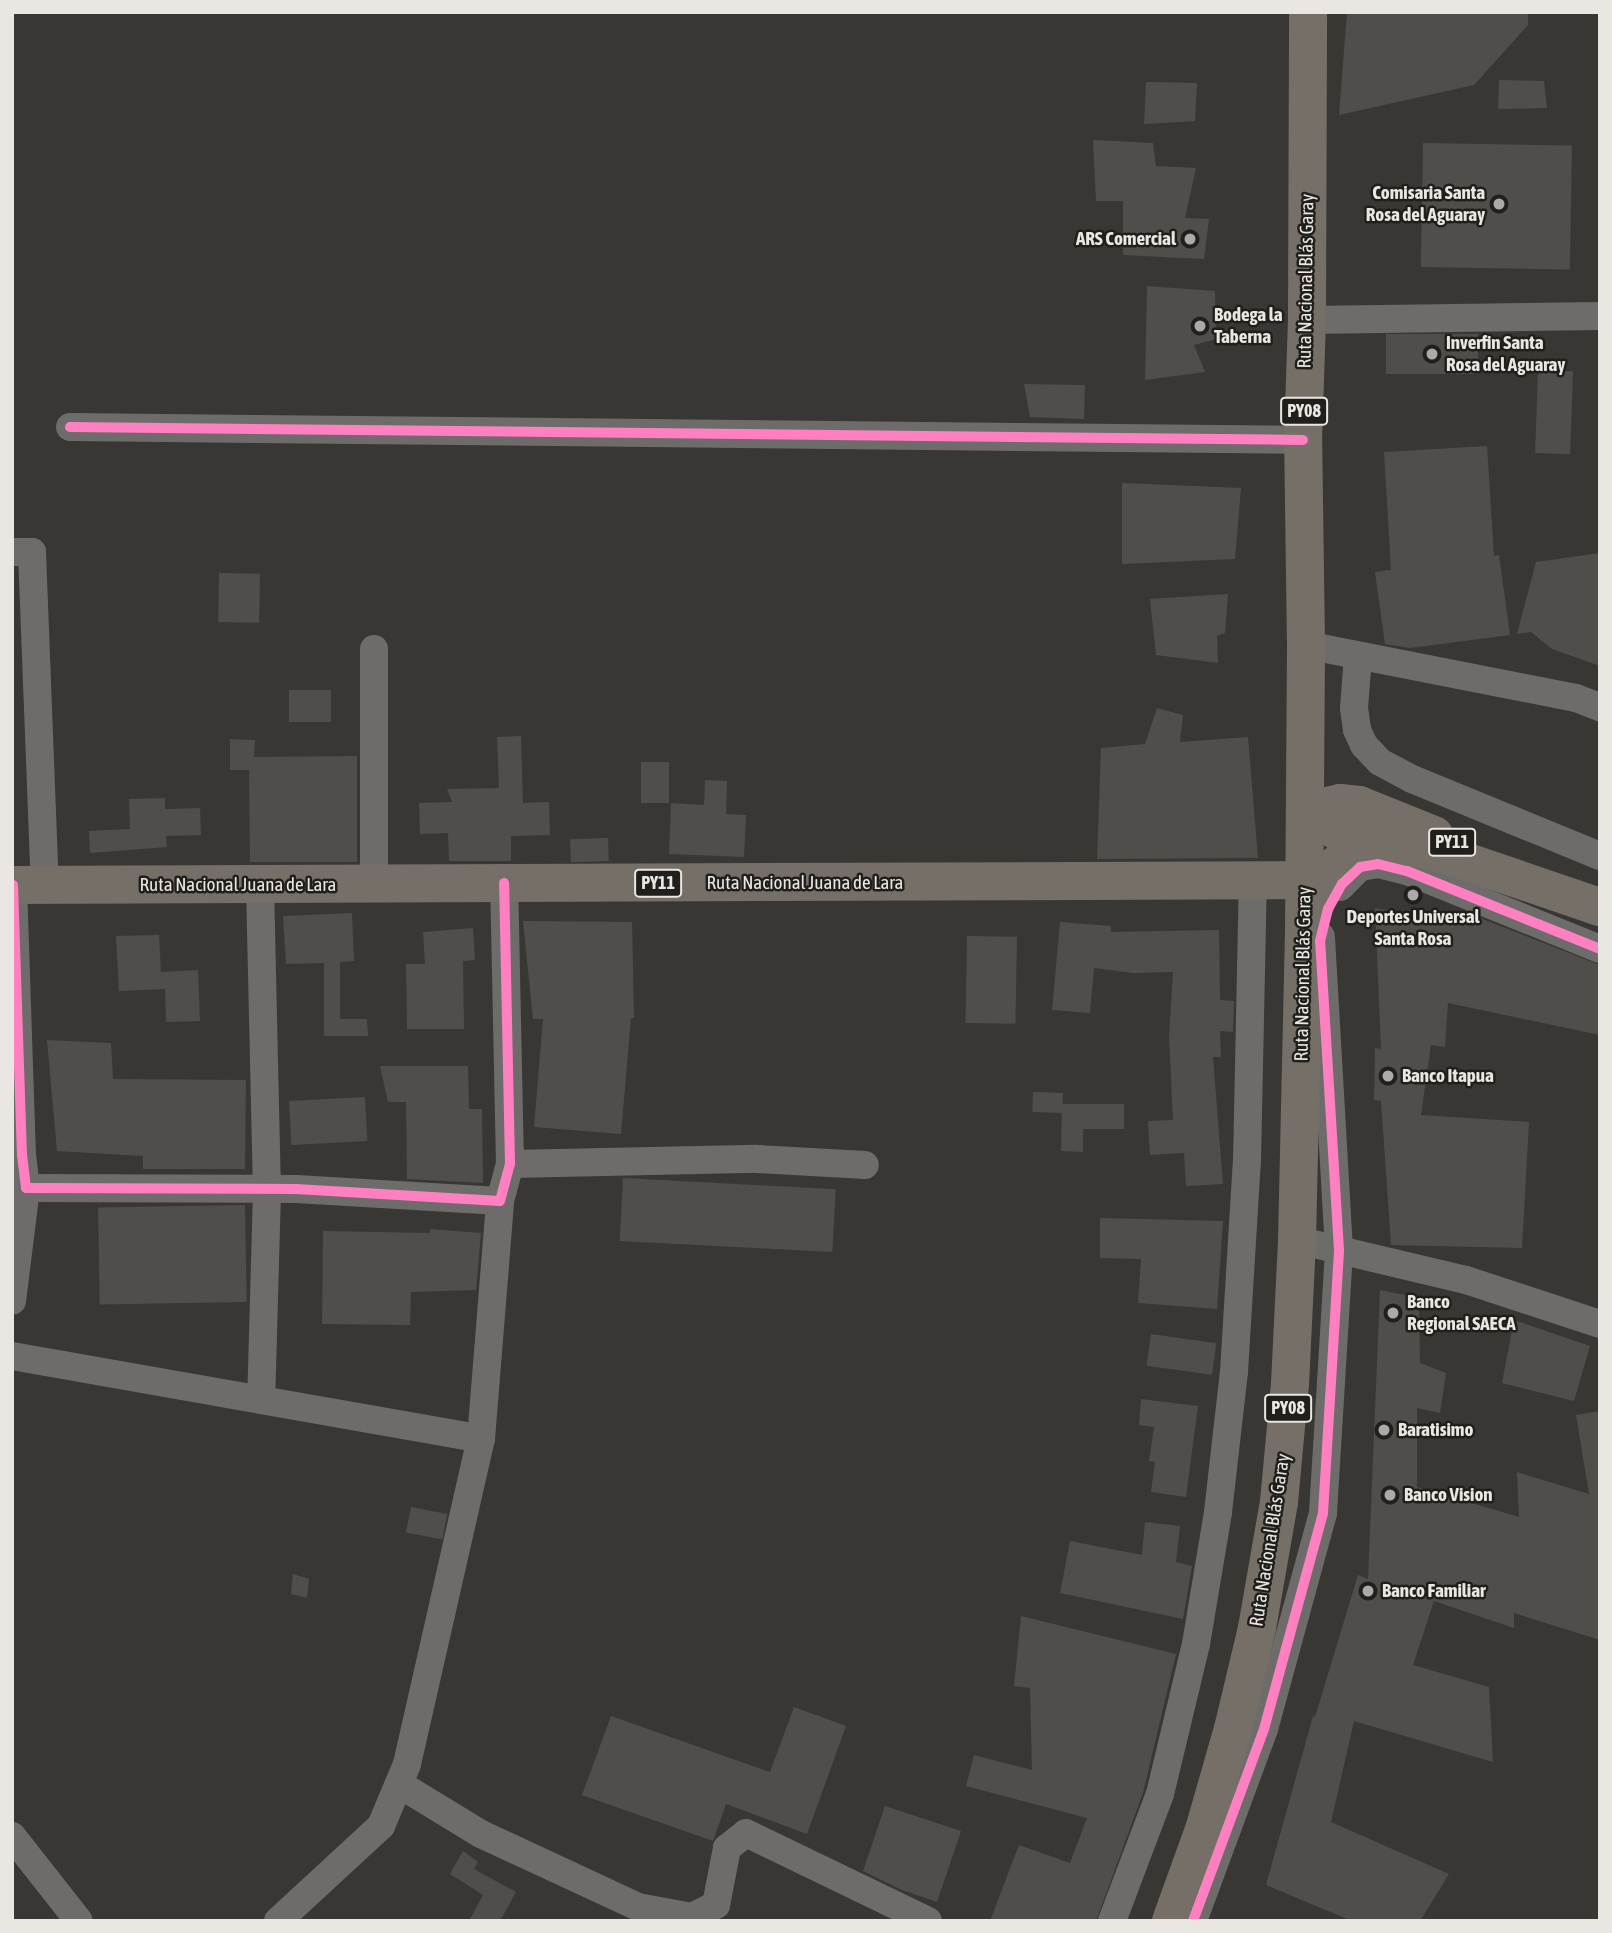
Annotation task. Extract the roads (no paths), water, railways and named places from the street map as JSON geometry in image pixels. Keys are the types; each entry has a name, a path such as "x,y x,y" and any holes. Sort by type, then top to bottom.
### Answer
{"highway":[{"name":"Ruta Nacional Blás Garay","path":"1171,1921 1204,1829 1233,1729 1257,1628 1279,1502 1290,1384 1297,1240 1304,936 1306,645 1303,440 1307,320 1308,12"},
{"path":"1304,936 1323,883 1333,868 1380,827 1366,804 1335,778 1313,743 1306,724"},
{"name":"PY11","path":"1305,811 1340,803 1359,805 1380,827 1597,906"},
{"name":"Ruta Nacional Juana de Lara","path":"24,885 1304,880"}],"street":[{"path":"1307,320 1600,316"},
{"path":"70,427 1303,440"},
{"path":"12,552 32,552 24,885 22,1155 26,1188 12,1301"},
{"path":"1306,645 1576,698 1600,707"},
{"path":"374,649 374,884"},
{"path":"1359,656 1354,708 1357,730 1364,745 1380,762 1412,779 1600,856"},
{"path":"1193,1921 1264,1729 1323,1513 1339,1250 1320,941 1328,909 1342,884 1360,867 1378,864 1407,872 1600,949"},
{"path":"1112,1921 1160,1794 1196,1644 1218,1512 1234,1372 1247,1174 1253,882"},
{"path":"278,1921 381,1826 399,1784 407,1764 481,1439 500,1201 510,1164 504,883"},
{"path":"260,885 267,1191 261,1400"},
{"path":"510,1164 757,1159 865,1164"},
{"path":"26,1188 267,1191 296,1189 500,1201"},
{"path":"1297,1240 1466,1280 1600,1324"},
{"path":"12,1356 481,1439"},
{"path":"399,1784 481,1833 638,1907 692,1917 716,1905 727,1847 746,1833 928,1921"},
{"path":"12,1836 79,1921"}],"place":[{"name":"Comisaria Santa Rosa del Aguaray","path":"1499,204"},
{"name":"ARS Comercial","path":"1190,239"},
{"name":"Bodega la Taberna","path":"1200,326"},
{"name":"Inverfin Santa Rosa del Aguaray","path":"1432,354"},
{"name":"Deportes Universal Santa Rosa","path":"1413,895"},
{"name":"Banco Itapua","path":"1388,1076"},
{"name":"Banco Regional SAECA","path":"1393,1313"},
{"name":"Baratisimo","path":"1384,1430"},
{"name":"Banco Vision","path":"1390,1495"},
{"name":"Banco Familiar","path":"1368,1591"}]}
